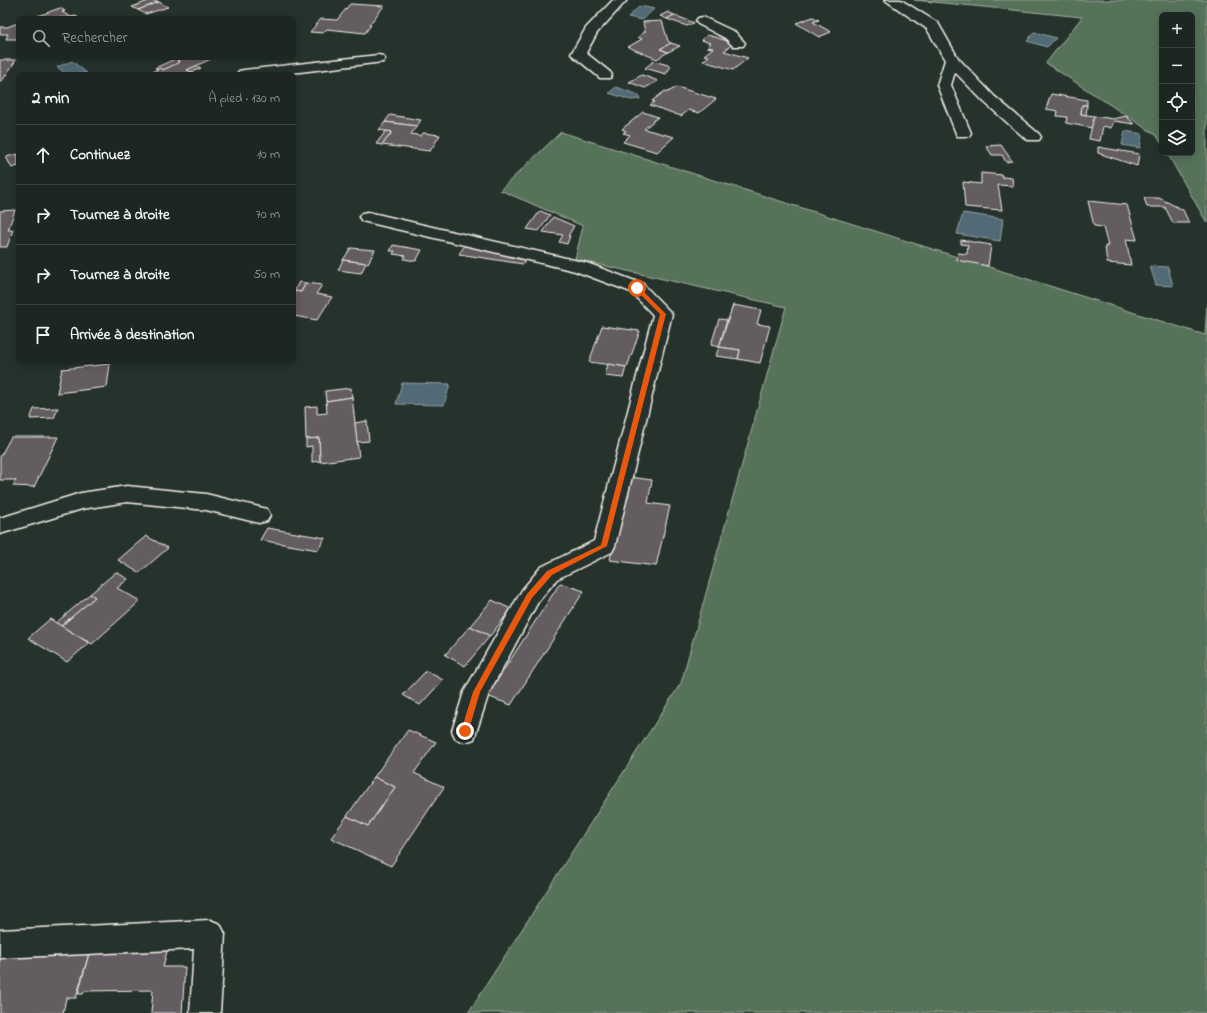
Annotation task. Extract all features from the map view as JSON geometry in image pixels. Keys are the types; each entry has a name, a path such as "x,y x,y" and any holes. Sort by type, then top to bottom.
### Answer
{"lane":[{"path":"605,75 578,54 592,31 620,0"},
{"path":"892,0 922,17 933,26 952,60 989,99 1033,137"},
{"path":"703,21 730,35 738,43"},
{"path":"262,72 378,59"},
{"path":"952,60 944,85 963,133"},
{"path":"368,217 581,267 637,288 663,314 604,546 549,573 530,596 477,692 465,731"},
{"path":"0,526 81,502 127,494 206,502 259,515"},
{"path":"0,944 210,934 205,1013"}],"green space":[{"path":"914,0 1207,0 1207,223 1169,156 1195,156 1195,12 1159,12 1159,140 1156,135 1046,63 1082,17"},
{"path":"561,132 1205,335 1207,304 1207,1013 468,1013 681,683 786,307 575,259 583,226 500,190"}],"water":[{"path":"640,6 654,9 642,20 628,17"},
{"path":"1034,32 1056,38 1047,47 1027,41"},
{"path":"72,61 86,72 63,72 57,67"},
{"path":"616,87 639,95 640,99 631,100 609,93"},
{"path":"1125,131 1142,134 1140,148 1122,145"},
{"path":"963,213 1003,219 1000,241 957,234"},
{"path":"1150,266 1168,267 1173,286 1156,285"},
{"path":"402,383 450,384 444,405 396,404"}],"building":[{"path":"151,0 159,2 138,10 132,7"},
{"path":"159,2 168,7 146,14 138,10"},
{"path":"350,4 384,6 369,25 371,25 365,33 327,29 323,33 310,32 321,19 337,20"},
{"path":"60,8 65,11 62,12 69,16 38,16"},
{"path":"668,12 674,15 667,19 660,16"},
{"path":"674,15 694,23 687,26 667,19"},
{"path":"813,17 819,20 813,22 831,32 819,37 796,23"},
{"path":"662,21 668,41 671,43 660,49 668,52 657,59 628,47 642,39 638,37 645,32 643,22"},
{"path":"16,24 16,39 6,39 8,34 0,34 0,27 7,27"},
{"path":"708,35 734,43 724,51 748,58 733,70 703,61 709,56 704,55 713,48 707,47 711,43 701,40"},
{"path":"671,43 680,46 668,52 660,49"},
{"path":"0,60 16,60 2,81 0,81"},
{"path":"173,60 180,60 177,61 180,62 163,70 155,68"},
{"path":"209,60 187,70 192,72 152,72 160,68 163,70 180,62 177,61"},
{"path":"654,61 671,66 666,74 645,68"},
{"path":"196,66 201,68 192,72 187,70"},
{"path":"642,75 658,81 645,88 629,82"},
{"path":"677,87 716,99 699,113 689,110 681,116 650,105 655,102 652,101 665,91 668,92"},
{"path":"1051,94 1087,100 1087,105 1082,105 1081,114 1094,116 1092,128 1066,123 1067,117 1057,116 1058,111 1046,109"},
{"path":"1082,105 1087,105 1086,115 1081,114"},
{"path":"643,112 658,117 644,129 674,137 657,152 623,142 630,135 623,133 626,131 622,129"},
{"path":"390,115 421,120 417,126 385,122"},
{"path":"1094,116 1113,119 1126,116 1134,124 1114,121 1111,128 1103,126 1100,141 1089,139"},
{"path":"385,122 417,126 411,134 421,136 423,133 440,135 430,151 382,145 392,132 379,130"},
{"path":"386,131 392,132 382,145 376,144"},
{"path":"1001,145 1012,161 1006,162 1002,155 992,155 986,146"},
{"path":"1098,147 1139,154 1137,166 1098,153"},
{"path":"16,154 16,167 12,168 6,157"},
{"path":"981,173 1002,175 1002,177 1012,178 1013,186 998,185 1002,210 965,207 963,182 981,184"},
{"path":"1144,198 1159,198 1183,210 1189,223 1173,223 1165,207 1147,207"},
{"path":"1088,201 1127,205 1137,240 1126,239 1131,265 1107,263 1105,246 1108,246 1103,227 1094,226"},
{"path":"15,210 8,230 13,230 7,247 0,247 0,211"},
{"path":"540,211 550,215 539,231 527,229"},
{"path":"553,217 574,226 568,236 570,236 567,244 559,242 563,235 543,232"},
{"path":"961,240 991,245 988,266 957,260 958,253 967,254 968,245 961,244"},
{"path":"393,245 422,250 416,261 404,259 406,256 393,254 395,251 390,251"},
{"path":"465,245 527,258 523,264 459,254"},
{"path":"351,248 375,250 368,263 343,260"},
{"path":"343,260 366,263 361,273 338,270"},
{"path":"299,282 306,283 301,292 296,291"},
{"path":"306,283 322,285 316,294 332,297 317,320 296,316 296,291 301,292"},
{"path":"733,305 761,310 757,324 770,326 760,363 738,359 740,350 719,347"},
{"path":"719,319 727,320 719,347 711,345"},
{"path":"602,326 640,331 627,367 589,362"},
{"path":"719,347 740,350 738,359 716,356"},
{"path":"110,364 107,387 57,393 62,369"},
{"path":"608,364 626,367 623,378 605,376"},
{"path":"351,388 352,397 326,401 325,391"},
{"path":"352,397 359,457 320,462 319,438 306,439 305,407 317,406 317,414 327,413 326,401"},
{"path":"58,408 54,418 30,419 34,409"},
{"path":"367,421 369,441 357,442 355,423"},
{"path":"11,437 58,437 34,487 13,486 16,480 0,480 0,457"},
{"path":"319,438 320,461 312,462 312,446 306,447 306,439"},
{"path":"629,477 652,480 648,503 670,506 656,566 610,560"},
{"path":"267,528 325,538 318,550 260,540"},
{"path":"146,536 168,548 139,573 118,560"},
{"path":"116,572 128,579 117,588 140,601 92,644 61,626 95,597 90,594"},
{"path":"560,583 584,591 511,705 487,696"},
{"path":"90,594 95,597 61,626 56,623"},
{"path":"492,600 511,609 490,636 470,626"},
{"path":"50,619 89,643 67,662 28,638"},
{"path":"470,626 490,636 465,666 445,655"},
{"path":"426,671 443,680 420,705 403,695"},
{"path":"408,730 436,742 414,773 444,787 391,866 331,838 347,816 368,826 395,787 374,777"},
{"path":"374,777 395,787 368,826 347,816"},
{"path":"90,950 76,998 66,998 63,1013 0,1013 0,951"},
{"path":"90,950 167,951 163,967 185,967 182,1013 151,1013 153,990 85,991 83,994 78,994"}],"route":[{"path":"465,731 477,692 530,596 549,573 604,546 663,314 637,288"}]}
